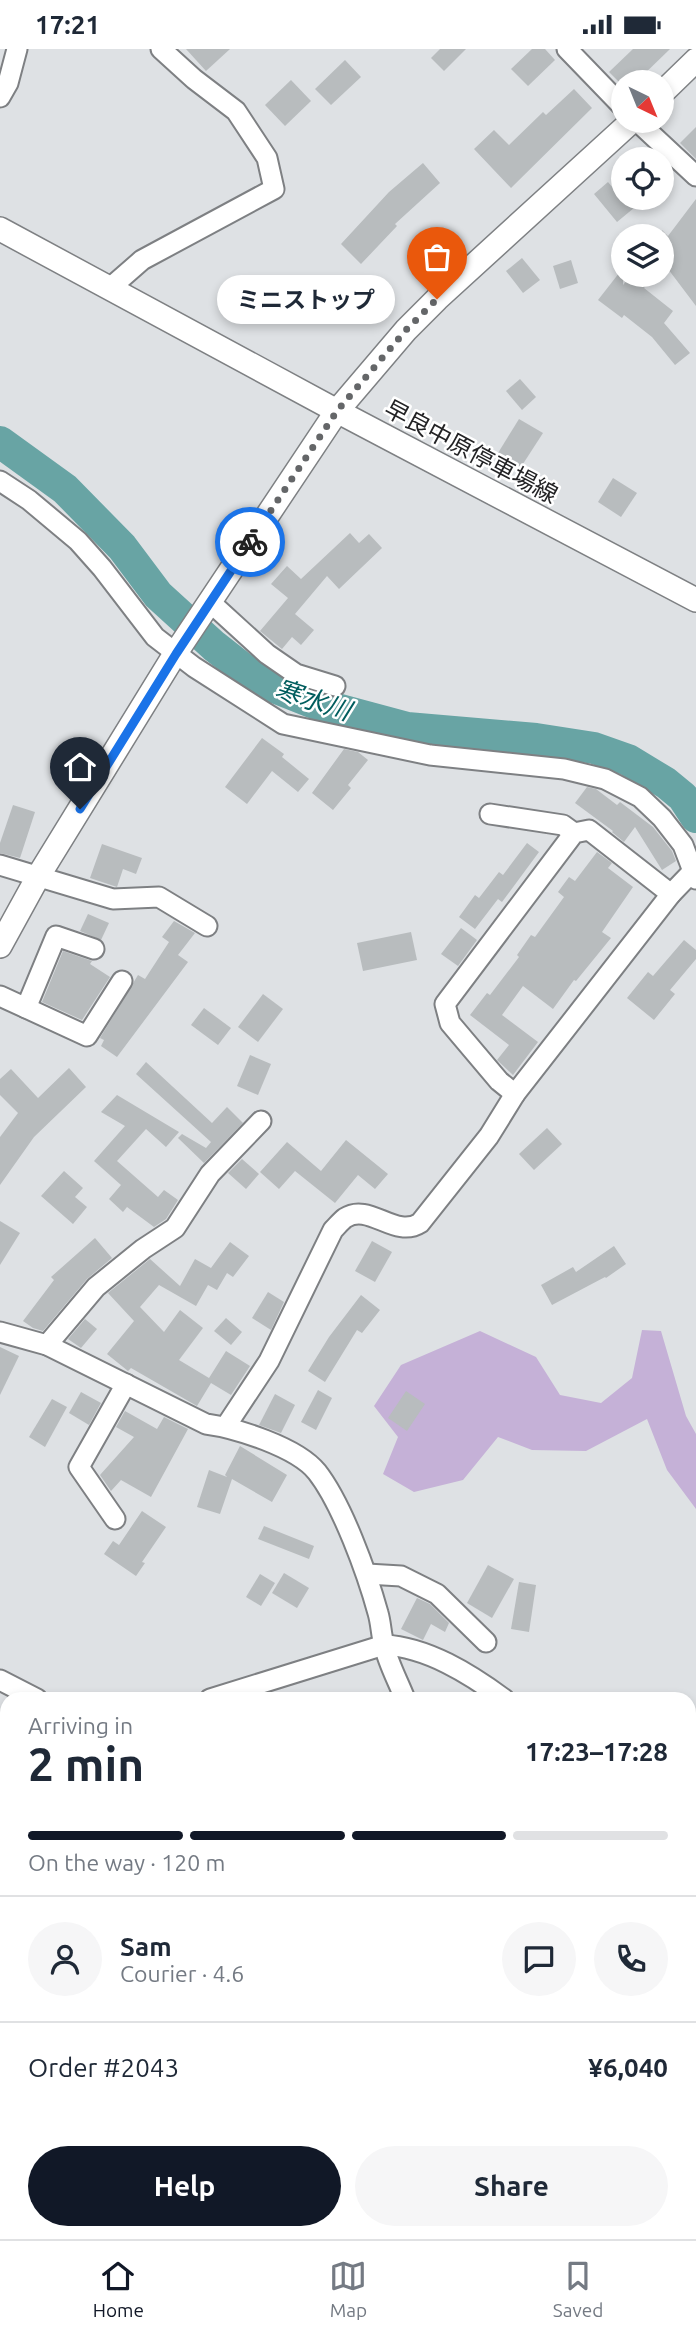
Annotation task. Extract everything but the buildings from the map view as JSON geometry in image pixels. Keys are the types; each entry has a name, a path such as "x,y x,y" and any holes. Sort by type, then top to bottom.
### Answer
{"main road":[{"path":"674,81 696,60"},
{"path":"0,946 39,875 176,654 337,411 406,330 437,299 621,133"},
{"name":"早良中原停車場線","path":"0,229 696,600"}],"street":[{"path":"0,97 8,83 17,49"},
{"path":"110,289 142,260 274,189 267,158 236,111 161,49"},
{"path":"567,49 611,95"},
{"path":"648,133 696,176"},
{"path":"0,481 29,500 78,541 155,637 176,654 283,724 430,755 564,769 606,779 640,797 662,818 683,845 695,873 671,894 514,1094 489,1136 420,1223 412,1228 402,1229 364,1215 347,1216 333,1230 269,1361 226,1426"},
{"path":"210,602 267,655 296,674 335,686"},
{"path":"490,814 563,825 574,833"},
{"path":"514,1094 499,1081 450,1023 445,1004 574,833 589,830 671,894"},
{"path":"0,865 113,899 159,897 207,926"},
{"path":"26,1008 56,936 94,949"},
{"path":"0,996 87,1036 122,981"},
{"path":"47,1345 96,1287 143,1249 175,1228 210,1174 261,1121"},
{"path":"0,1332 47,1345 206,1423 226,1426 303,1459 316,1471 339,1512 367,1574 384,1645 402,1692"},
{"path":"115,1519 79,1467 126,1384"},
{"path":"367,1574 401,1576 437,1594 486,1642"},
{"path":"233,1692 384,1645 405,1646 474,1676 495,1692"},
{"path":"0,1680 23,1692"}],"shaded area":[{"path":"642,1330 661,1331 686,1416 696,1434 696,1509 667,1470 647,1419 586,1451 532,1450 498,1437 463,1480 414,1492 383,1474 398,1437 374,1406 401,1365 480,1331 536,1357 560,1395 601,1403 632,1378"}],"waterway":[{"name":"寒水川","path":"0,442 65,489 122,547 158,595 214,646 259,681 314,703 407,728 536,739 594,748 628,760 666,783 683,797 696,817"}],"way so far":[{"path":"250,542 337,411 406,330 437,299"}],"place":[{"name":"ミニストップ","path":"437,299"}],"route":[{"path":"80,809 176,654 250,542"}]}
